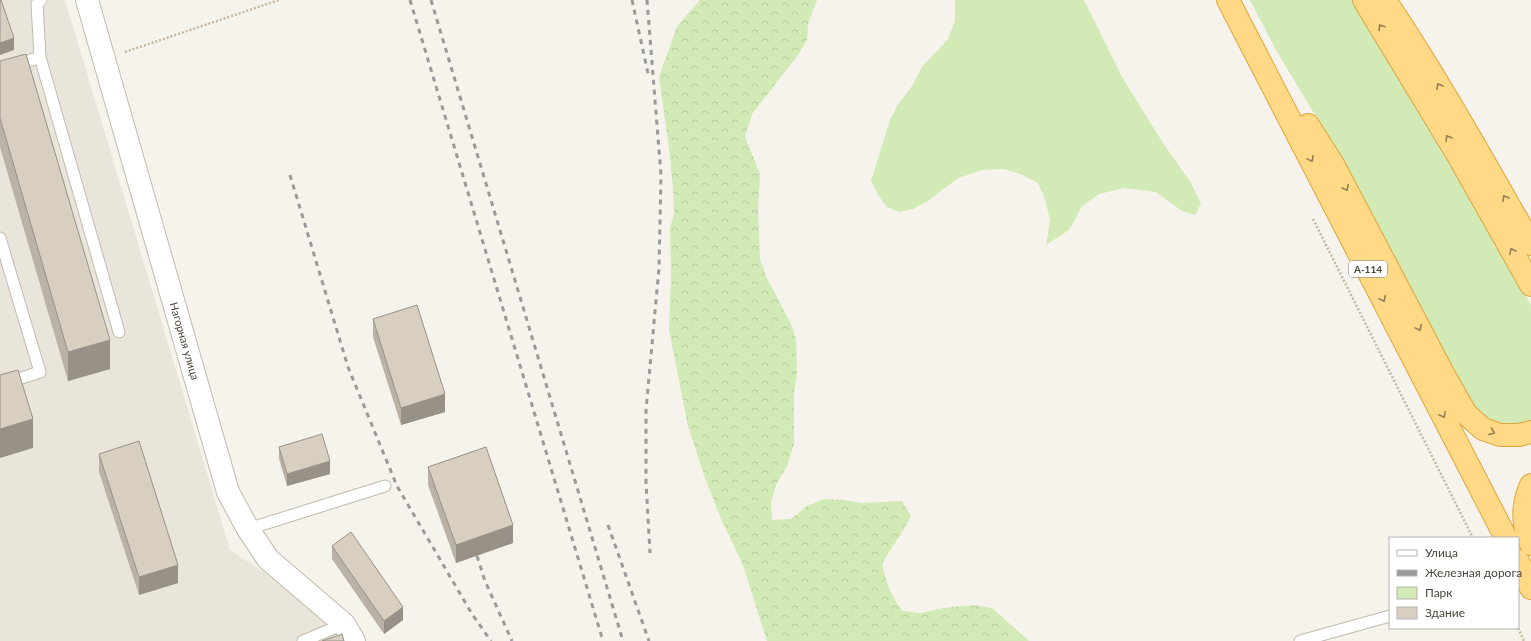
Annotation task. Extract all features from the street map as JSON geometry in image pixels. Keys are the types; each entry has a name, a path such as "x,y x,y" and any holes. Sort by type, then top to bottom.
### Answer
{"highway":[{"name":"А-114","path":"1229,0 1334,166 1466,414 1483,429 1500,435 1518,435 1531,432"},
{"name":"А-114","path":"1229,0 1505,537"},
{"path":"1364,0 1459,157 1531,285"},
{"path":"1385,0 1473,142 1531,244"},
{"path":"1531,485 1524,506 1524,521 1531,544"},
{"path":"1519,563 1531,588"}],"street":[{"name":"Нагорная улица","path":"87,0 228,492 248,529 268,559 349,633"}],"lane":[{"path":"42,0 37,4 40,57 118,332"},
{"path":"0,71 40,57"},
{"path":"0,238 40,372 0,385"},
{"path":"248,529 384,486"},
{"path":"1300,641 1389,616"},
{"path":"303,641 349,633"}],"path":[{"path":"104,60 279,0"},
{"path":"1310,212 1472,537"},
{"path":"1518,629 1524,641"}],"shaded area":[{"path":"0,0 65,0 230,550 344,624 365,641 0,641"}],"green space":[{"path":"700,0 817,0 808,24 807,40 798,55 752,114 745,137 760,174 758,209 760,259 767,278 790,322 796,339 797,374 794,393 794,444 787,466 777,483 771,502 772,520 791,519 807,506 824,499 862,503 902,501 911,516 882,564 890,589 895,600 903,611 921,613 943,608 973,605 992,608 1029,641 767,641 743,565 721,519 705,478 688,426 669,330 671,275 670,228 674,213 669,148 659,77 677,26"},
{"path":"955,0 1084,0 1122,77 1163,143 1191,183 1201,203 1195,215 1182,211 1156,192 1124,188 1099,194 1082,206 1069,230 1046,245 1050,220 1045,199 1038,183 1020,174 1004,169 982,170 958,178 928,201 913,209 899,212 887,207 878,195 871,181 890,120 897,106 912,86 922,67 948,39 955,21"},
{"path":"1250,0 1351,0 1471,196 1531,305 1531,420 1521,424 1511,425 1494,421 1478,410 1465,395 1344,163 1277,52"}],"building":[{"path":"0,0 14,38 0,43"},
{"path":"26,54 110,340 68,352 0,118 0,61"},
{"path":"417,305 445,394 401,408 373,319"},
{"path":"18,370 33,419 0,429 0,375"},
{"path":"322,434 330,461 287,474 279,447"},
{"path":"139,441 178,565 139,577 99,454"},
{"path":"486,447 513,525 456,545 428,467"},
{"path":"351,532 403,607 384,621 332,546"},
{"path":"342,634 344,641 322,641"}],"railway":[{"path":"410,0 603,641"},
{"path":"431,0 623,641"},
{"path":"632,0 649,78"},
{"path":"647,0 661,175 659,268 646,410 646,482 650,553"},
{"path":"290,175 348,367 397,486 472,614 491,641"},
{"path":"608,525 649,641"},
{"path":"477,556 485,581 512,641"}]}
